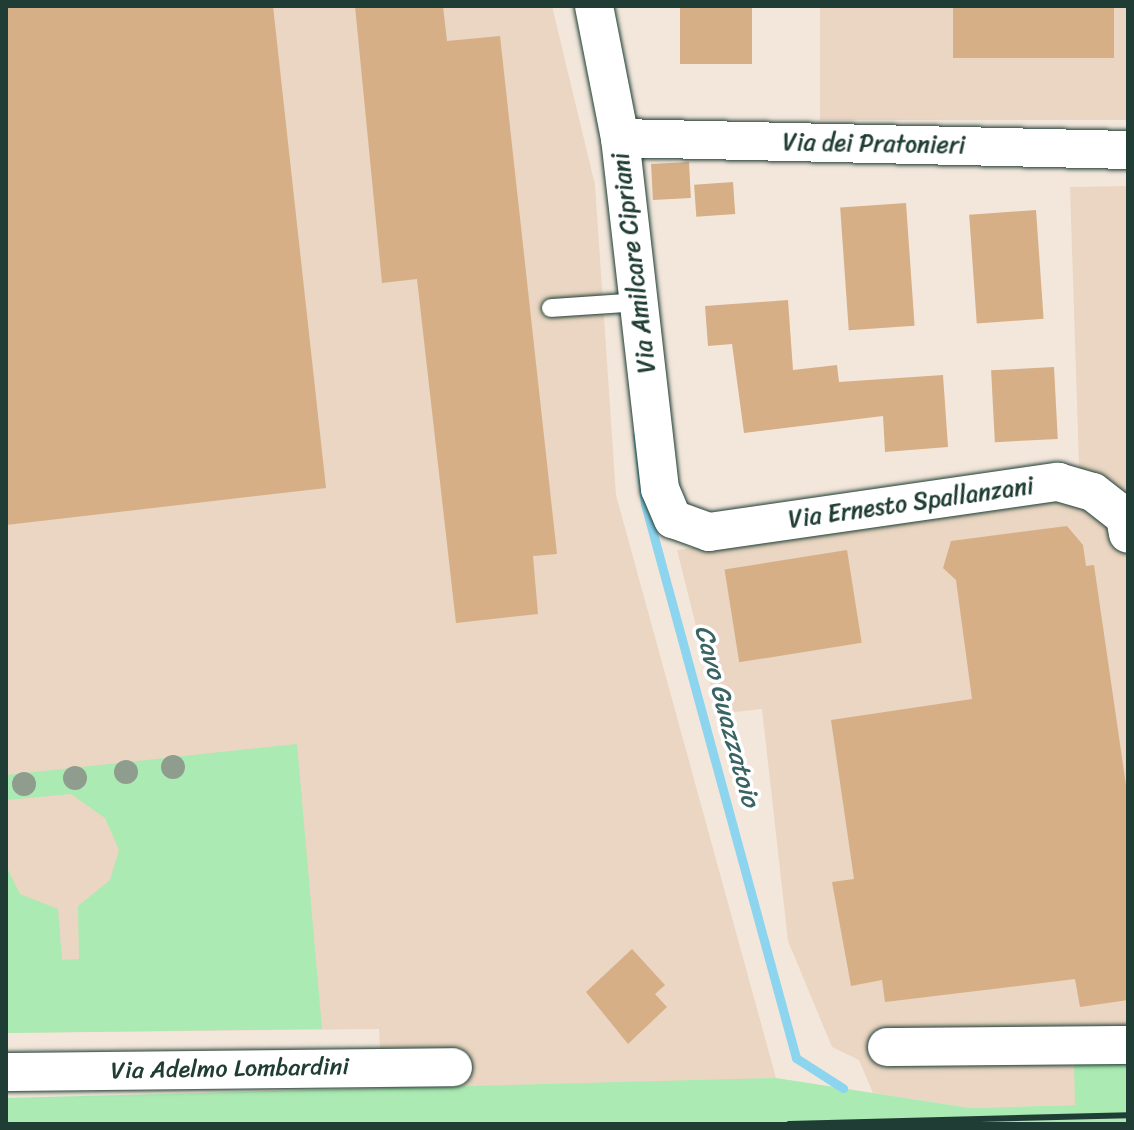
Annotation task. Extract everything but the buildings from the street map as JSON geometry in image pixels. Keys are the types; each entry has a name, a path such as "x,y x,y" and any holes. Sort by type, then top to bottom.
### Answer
{"street":[{"name":"Via Amilcare Cipriani","path":"594,6 620,138 660,489 673,519"},
{"name":"Via dei Pratonieri","path":"620,138 1128,150"},
{"name":"Via Ernesto Spallanzani","path":"673,519 709,532 1058,482 1093,492 1125,517 1128,534"},
{"path":"887,1047 1128,1045"},
{"name":"Via Adelmo Lombardini","path":"6,1072 453,1067"}],"lane":[{"path":"551,308 639,302"}],"shaded area":[{"path":"6,6 552,6 595,185 616,495 776,1078 382,1092 379,1029 6,1033"},
{"path":"820,6 1128,6 1128,120 820,120"},
{"path":"1128,186 1128,1064 1076,1105 970,1108 873,1093 859,1060 832,1047 788,941 762,709 718,714 677,550 1080,496 1070,187"}],"green space":[{"path":"297,744 322,1029 6,1033 6,866 20,894 58,909 62,960 79,959 78,906 110,880 119,850 105,818 71,794 6,800 6,775"},
{"path":"1074,1063 1128,1064 1128,1124 6,1124 6,1098 776,1078 970,1108 1075,1105"}],"waterway":[{"name":"Cavo Guazzatoio","path":"637,435 645,504 796,1058 843,1088"}],"railway":[{"path":"789,1124 1128,1115"}]}
